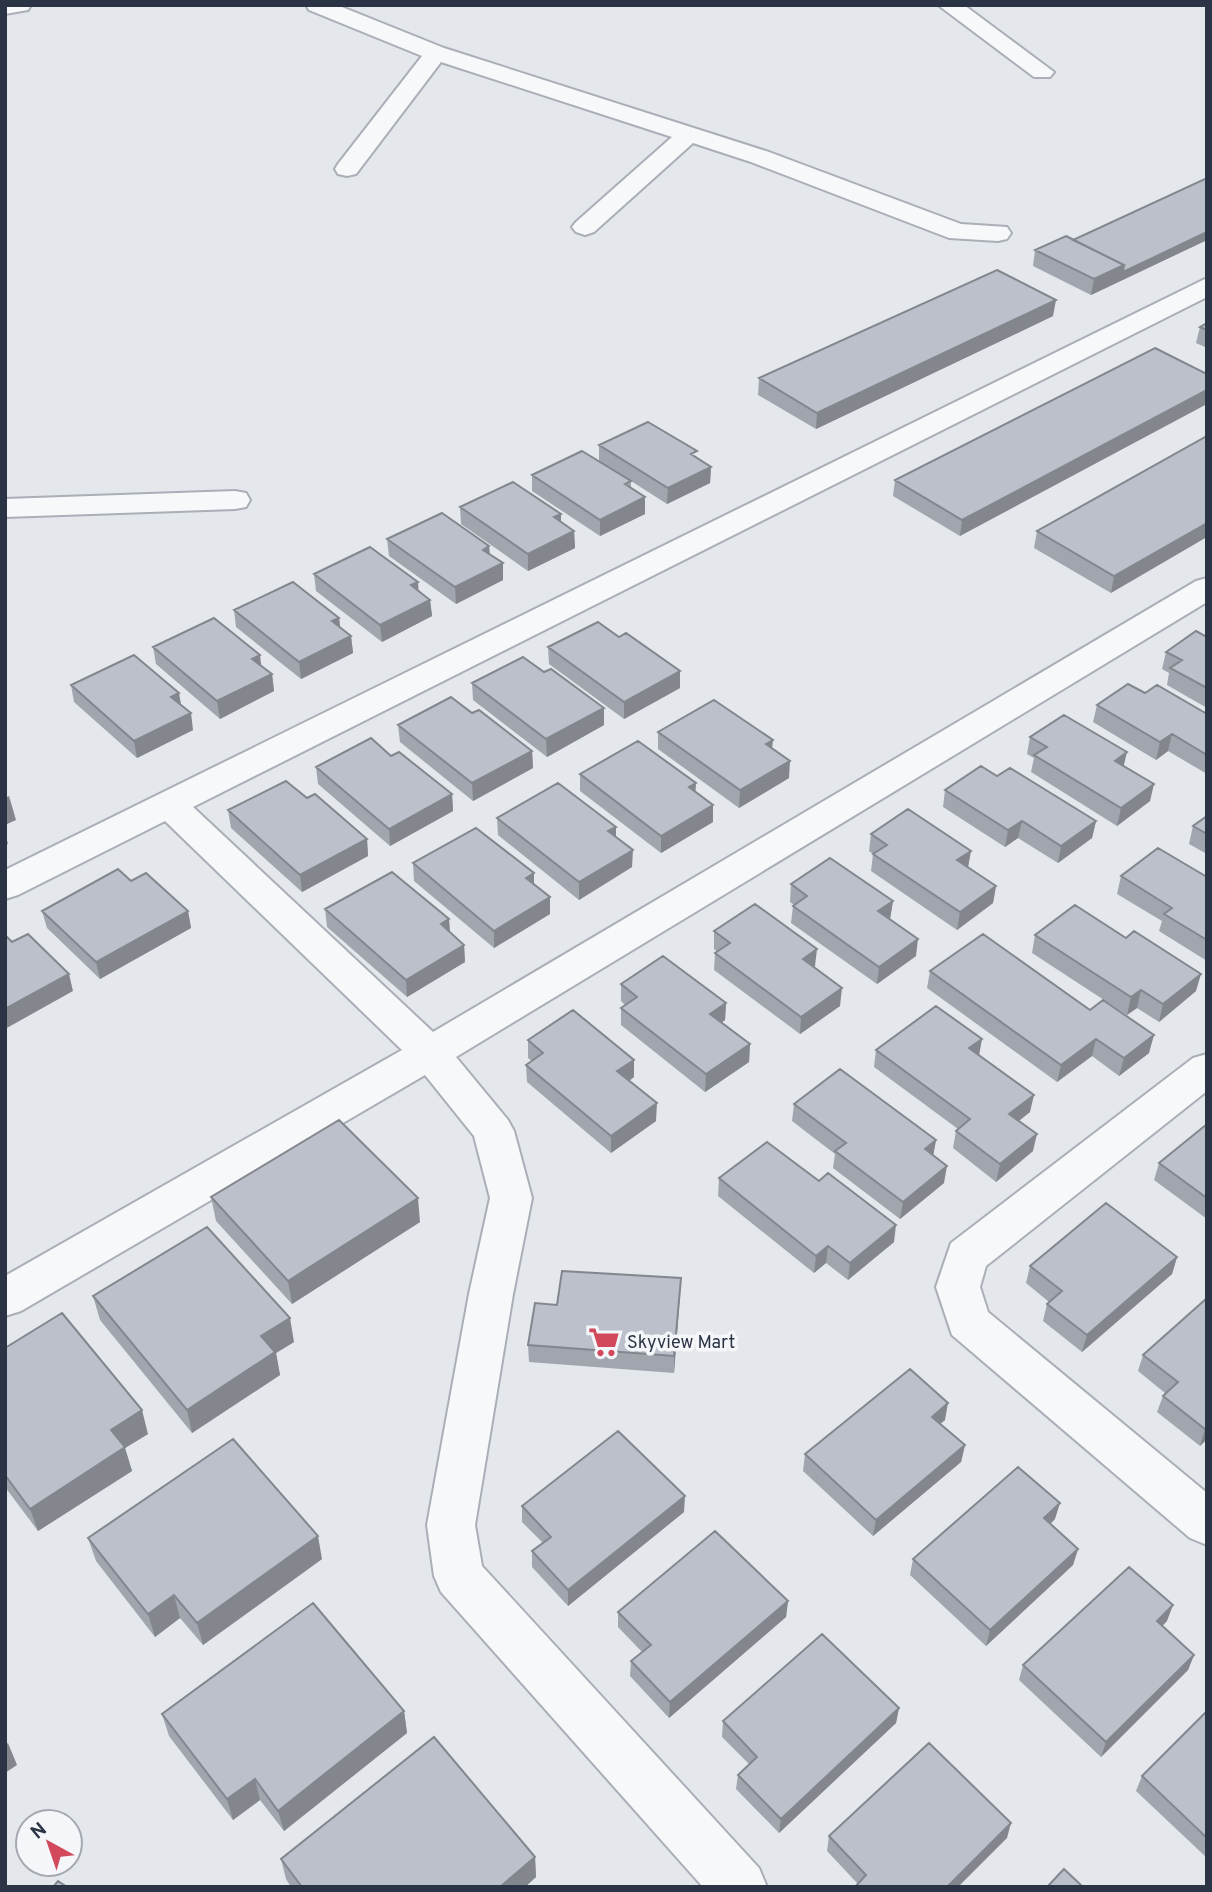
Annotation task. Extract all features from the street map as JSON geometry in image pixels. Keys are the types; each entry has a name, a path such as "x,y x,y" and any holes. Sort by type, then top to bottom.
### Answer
{"street":[{"path":"5,7 20,5"},
{"path":"317,5 436,53 760,157 958,232 998,233"},
{"path":"949,5 1042,72"},
{"path":"347,169 436,53"},
{"path":"585,227 689,134"},
{"path":"5,886 1207,286"},
{"path":"5,508 235,500"},
{"path":"5,1298 429,1053 1207,588"},
{"path":"169,805 429,1053 492,1131 511,1198 491,1294 451,1525 458,1576 740,1887"},
{"path":"1207,1069 967,1256 958,1287 968,1322 1207,1522"}],"building":[{"path":"1207,178 1207,232 1123,272 1124,265 1073,240"},
{"path":"1066,236 1124,265 1094,279 1035,250"},
{"path":"997,270 1056,300 817,413 759,378"},
{"path":"1155,348 1207,374 1207,390 962,520 895,480"},
{"path":"648,422 697,451 691,454 711,467 668,488 599,445"},
{"path":"1207,436 1207,523 1114,576 1037,531"},
{"path":"582,451 631,481 625,484 645,497 600,520 532,475"},
{"path":"513,482 561,514 554,517 574,531 528,554 460,507"},
{"path":"442,513 489,546 483,550 503,563 455,587 387,539"},
{"path":"370,547 418,582 411,585 430,600 380,625 314,574"},
{"path":"293,582 339,618 332,621 351,636 299,662 234,610"},
{"path":"214,618 260,655 252,659 272,674 217,701 153,647"},
{"path":"598,622 619,637 626,633 680,671 624,702 548,647"},
{"path":"1196,631 1207,637 1207,688 1170,668 1182,660 1166,652"},
{"path":"134,655 179,693 171,697 191,713 134,741 71,685"},
{"path":"523,657 544,672 551,669 604,708 546,739 472,683"},
{"path":"1128,684 1145,693 1157,685 1207,714 1207,755 1172,734 1160,742 1097,705"},
{"path":"451,697 472,713 479,710 532,751 472,783 398,725"},
{"path":"714,700 773,740 766,744 790,761 740,790 658,732"},
{"path":"1064,715 1127,752 1115,761 1154,784 1121,808 1034,755 1047,747 1030,737"},
{"path":"371,738 391,756 399,752 452,794 389,829 316,767"},
{"path":"638,741 696,783 689,787 713,805 661,836 580,774"},
{"path":"981,766 997,776 1010,768 1096,821 1061,846 1022,821 1008,830 945,790"},
{"path":"286,781 307,798 315,794 367,839 300,875 228,810"},
{"path":"558,783 616,827 608,831 633,850 579,882 497,818"},
{"path":"908,809 971,851 957,860 996,886 960,912 873,854 887,845 871,834"},
{"path":"1207,816 1207,834 1193,826"},
{"path":"476,828 534,873 526,878 550,897 494,931 413,863"},
{"path":"1158,848 1207,877 1207,940 1164,914 1172,908 1121,876"},
{"path":"830,858 893,901 878,911 918,939 879,967 793,906 807,896 791,884"},
{"path":"118,869 131,881 146,873 188,911 96,962 42,911"},
{"path":"392,872 449,919 441,924 464,945 406,980 325,909"},
{"path":"755,904 817,949 803,959 842,988 801,1017 715,953 730,943 714,931"},
{"path":"1075,905 1126,938 1134,931 1201,974 1163,1004 1141,990 1131,997 1035,935"},
{"path":"28,934 69,974 5,1009 5,935 12,942"},
{"path":"983,934 1090,1010 1103,1000 1154,1035 1124,1058 1096,1039 1061,1065 930,971"},
{"path":"663,956 726,1003 710,1014 750,1044 706,1074 621,1008 637,997 621,984"},
{"path":"936,1006 982,1039 969,1048 1034,1095 1009,1114 1037,1134 1000,1164 956,1131 970,1119 876,1050"},
{"path":"573,1010 634,1060 617,1071 657,1103 611,1136 526,1065 543,1053 528,1040"},
{"path":"840,1069 936,1140 925,1149 947,1166 903,1202 835,1151 846,1143 794,1104"},
{"path":"339,1120 418,1198 288,1281 211,1197"},
{"path":"1207,1124 1207,1198 1159,1163"},
{"path":"767,1142 819,1181 828,1173 896,1225 850,1263 828,1246 816,1256 719,1178"},
{"path":"1106,1203 1177,1257 1087,1335 1047,1304 1062,1291 1030,1266"},
{"path":"207,1227 290,1318 261,1336 275,1352 187,1410 93,1296"},
{"name":"Skyview Mart","path":"562,1271 681,1278 674,1356 528,1345 535,1303 557,1305"},
{"path":"1207,1298 1205,1429 1163,1396 1178,1382 1143,1355"},
{"path":"62,1313 142,1410 111,1430 125,1447 30,1509 5,1475 5,1348"},
{"path":"910,1369 948,1403 932,1417 965,1445 876,1520 805,1454"},
{"path":"618,1431 685,1496 568,1590 532,1551 551,1537 522,1506"},
{"path":"233,1439 318,1536 197,1623 174,1595 148,1614 88,1538"},
{"path":"1018,1467 1060,1503 1044,1518 1078,1549 990,1630 913,1559"},
{"path":"715,1531 788,1601 670,1702 631,1661 651,1645 618,1612"},
{"path":"1129,1567 1173,1605 1157,1621 1194,1655 1106,1742 1023,1665"},
{"path":"313,1603 404,1711 278,1811 255,1779 227,1799 162,1714"},
{"path":"822,1634 899,1708 781,1819 738,1775 757,1757 723,1721"},
{"path":"1207,1711 1207,1838 1142,1776"},
{"path":"434,1737 535,1857 500,1887 302,1887 281,1859"},
{"path":"929,1743 1011,1823 947,1887 855,1887 866,1875 829,1836"},
{"path":"1064,1869 1083,1887 1047,1887"},
{"path":"58,1881 67,1887 53,1887"}],"place":[{"name":"Skyview Mart","path":"604,1342"}]}
